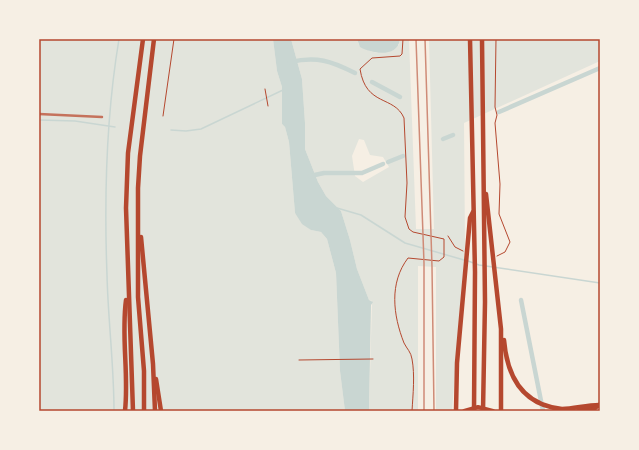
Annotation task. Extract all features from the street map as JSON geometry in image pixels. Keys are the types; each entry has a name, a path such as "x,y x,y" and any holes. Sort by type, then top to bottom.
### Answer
{"highway":[{"path":"133,411 126,208 128,153 143,39"},
{"path":"144,411 144,371 138,297 138,220 140,156 154,39"},
{"path":"470,39 475,250 474,411"},
{"path":"482,39 485,274 483,411"},
{"path":"483,180 488,204 494,275 501,329 508,367 513,379 521,390 538,401 553,406 568,408 599,405"},
{"path":"456,411 457,363 470,218 473,210"},
{"path":"138,220 145,264 155,411"},
{"path":"124,411 127,390 124,320 128,288"},
{"path":"501,329 501,411"},
{"path":"153,364 160,411"},
{"path":"591,411 599,405"}],"main road":[{"path":"578,411 599,405"},
{"path":"465,411 481,407 493,411"}],"street":[{"path":"39,114 102,117"}],"path":[{"path":"163,116 174,39"},
{"path":"403,39 402,54 400,56 372,58 360,69 362,82 371,93 403,114 405,125 406,224 413,232 444,239 444,258 439,261 408,258 396,281 395,298 400,330 412,357 412,411"},
{"path":"493,255 505,252 510,242 498,214 500,184 495,123 498,115 495,107 496,39"},
{"path":"265,89 268,106"},
{"path":"448,236 454,246 468,250"},
{"path":"299,360 373,359"}],"shaded area":[{"path":"39,39 273,39 277,71 282,87 282,124 285,127 289,142 295,213 311,230 321,232 327,239 336,273 340,371 345,411 39,411"},
{"path":"273,39 291,39 302,79 305,149 318,182 326,196 341,211 357,269 369,300 373,302 371,305 369,411 345,411 340,371 336,273 327,239 321,232 311,230 302,224 295,213 289,142 285,127 282,124 282,87 277,71"},
{"path":"291,39 357,39 359,45 370,51 383,52 399,45 400,39 409,39 416,229 434,229 429,39 600,39 600,61 464,123 465,247 452,411 436,411 436,267 418,266 418,411 369,411 372,301 369,300 357,269 341,211 326,196 318,182 305,149 302,79","holes":["359,139 364,140 370,155 383,157 389,167 363,182 355,176 352,156"]},
{"path":"357,39 400,39 395,49 390,52 377,53 360,47"}],"waterway":[{"path":"114,411 106,245 106,186 111,98 119,39"},
{"path":"290,62 300,60 324,61 339,65 355,73"},
{"path":"499,112 600,68"},
{"path":"372,82 400,97"},
{"path":"171,130 186,131 201,129 283,90"},
{"path":"39,120 75,121 115,127"},
{"path":"443,139 453,135"},
{"path":"388,162 403,156"},
{"path":"310,176 324,173 362,173 383,164"},
{"path":"337,208 361,215 405,243 464,260"},
{"path":"468,261 479,265 600,283"},
{"path":"521,300 543,411"}],"railway":[{"path":"416,39 424,263 424,411"},
{"path":"425,39 432,267 434,411"}]}
